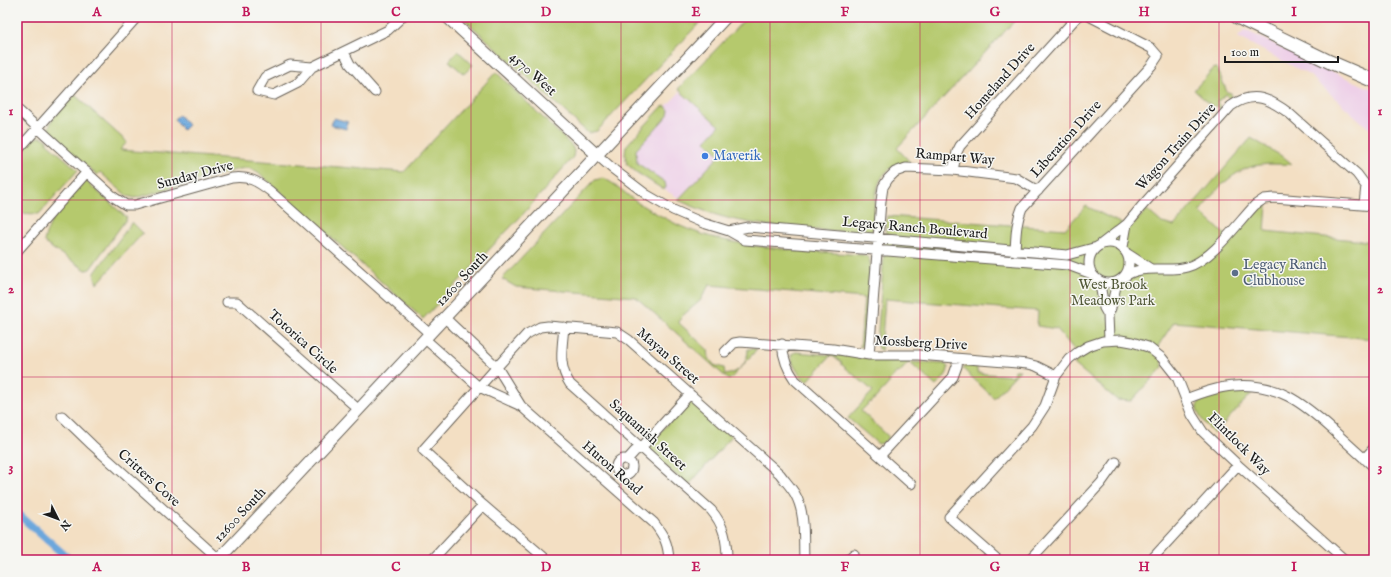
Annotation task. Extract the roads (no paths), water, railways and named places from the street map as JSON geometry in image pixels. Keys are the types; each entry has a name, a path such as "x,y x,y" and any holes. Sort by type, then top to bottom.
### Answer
{"highway":[{"path":"1237,17 1330,62 1374,81"}],"main road":[{"name":"4570 West","path":"447,17 598,155"},
{"name":"12600 South","path":"219,560 358,409 726,17"}],"street":[{"path":"17,151 137,17"},
{"path":"312,67 290,65 266,77 257,91 274,94 298,83 312,67 388,30 402,17"},
{"name":"Homeland Drive","path":"953,170 960,146 1077,17"},
{"name":"Liberation Drive","path":"1015,251 1017,218 1022,208 1152,65 1158,56 1151,48 1091,17"},
{"path":"344,52 350,64 375,92"},
{"name":"Wagon Train Drive","path":"1099,245 1127,224 1227,110 1236,103 1251,97 1266,99 1281,107 1357,174 1366,186 1364,204"},
{"name":"Sunday Drive","path":"17,109 115,198 130,206 232,178 242,177 252,179 262,184 428,336"},
{"name":"Legacy Ranch Boulevard","path":"598,155 613,169 647,195 672,210 703,223 729,231 745,240 877,244 1067,255 1099,245"},
{"name":"Rampart Way","path":"869,355 877,244 884,187 888,179 896,172 906,168 953,170 1016,178 1038,191"},
{"path":"17,251 87,172"},
{"path":"1093,275 1104,283 1120,280 1132,273 1151,268 1185,268 1200,262 1213,252 1255,205 1264,199 1274,198 1374,206"},
{"name":"Wagon Train Drive","path":"1125,251 1127,224"},
{"name":"Legacy Ranch Boulevard","path":"729,231 748,227 877,244 1068,264 1093,275"},
{"path":"1108,314 1104,308 1101,290 1090,268 1090,256 1099,245 1112,242 1151,268"},
{"path":"1109,340 1108,314 1120,280 1128,272 1130,266 1130,260 1125,251"},
{"name":"Totorica Circle","path":"227,302 237,302 358,409"},
{"name":"Huron Road","path":"445,318 497,367 521,406 657,528 664,536 669,560"},
{"name":"Mayan Street","path":"483,505 423,450 527,334 533,330 548,326 617,332 629,340 780,474 796,495 801,509 804,560"},
{"name":"Saquamish Street","path":"564,328 562,366 564,376 570,384 716,517 726,536 727,560"},
{"name":"Huron Road","path":"428,336 479,387 521,406"},
{"name":"Flintlock Way","path":"998,560 949,517 1032,426 1045,406 1056,376 1069,359 1088,346 1109,340 1132,342 1148,347 1162,358 1177,377 1192,415 1204,432 1238,465 1345,560"},
{"name":"Mossberg Drive","path":"725,352 734,343 740,342 782,344 833,349 869,355 918,355 1028,364 1036,366 1056,376"},
{"path":"782,344 786,364 795,380 911,484"},
{"path":"880,456 953,377 958,359"},
{"path":"1186,399 1218,389 1234,386 1253,386 1277,391 1291,397 1307,407 1374,467"},
{"path":"609,484 619,473 616,468 618,463 622,460 629,462 640,454 641,448 690,394"},
{"name":"Critters Cove","path":"62,416 219,560"},
{"path":"1364,459 1374,448"},
{"path":"1030,560 1101,483 1116,462"},
{"path":"1151,560 1238,465"},
{"path":"432,560 483,505 547,560"}],"water":[{"path":"179,115 188,125 183,130 174,119"},
{"path":"334,118 348,122 346,129 331,125"},
{"path":"1249,269 1256,270 1256,283 1249,283"}],"waterway":[{"path":"17,513 70,560"}],"place":[{"name":"Maverik","path":"705,156"},
{"name":"Legacy Ranch Clubhouse","path":"1235,273"}],"park label":[{"name":"West Brook Meadows Park","path":"1113,294"}]}
